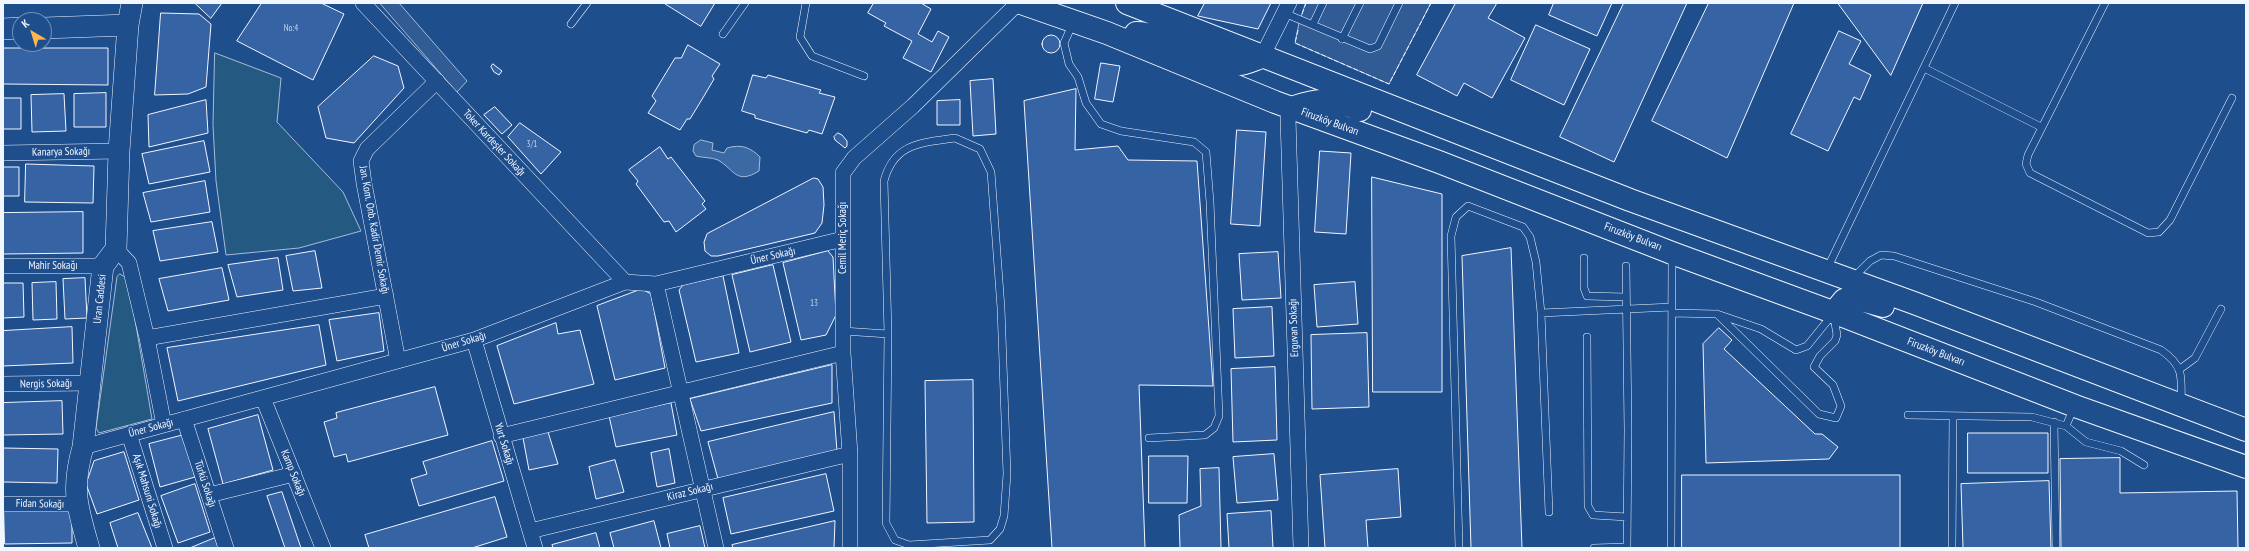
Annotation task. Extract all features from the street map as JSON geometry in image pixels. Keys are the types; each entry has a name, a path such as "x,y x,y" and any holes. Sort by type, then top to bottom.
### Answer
{"main road":[{"path":"116,249 118,151 128,25 132,3"},
{"name":"Firuzköy Bulvarı","path":"1021,3 1107,33 1292,108 1440,162 1672,253 1834,312 2075,406 2246,467"},
{"path":"1127,3 1630,200 1850,280 2246,430"},
{"path":"52,28 128,25"},
{"path":"1107,33 1144,33 1226,64 1239,64 1262,57"},
{"path":"1292,108 1324,99 1343,103 1409,130 1427,133 1457,133"},
{"name":"Uran Caddesi","path":"89,548 76,504 77,469 83,447 103,266 116,249"},
{"path":"1834,312 1844,300 1850,297 1862,299 1919,317 1956,320"}],"street":[{"name":"Toker Kardeşler Sokağı","path":"363,3 625,282"},
{"name":"Cemil Meriç Sokağı","path":"850,548 850,454 843,353 842,172 854,158 913,106 1018,3"},
{"path":"1262,57 1286,8"},
{"name":"Jan. Kom. Onb. Kadir Demir Sokağı","path":"398,361 361,161 367,149 437,81"},
{"name":"Erguvan Sokağı","path":"1292,108 1288,118 1301,548"},
{"name":"Kanarya Sokağı","path":"3,153 118,151"},
{"name":"Üner Sokağı","path":"83,447 474,340 625,282 656,284 842,239"},
{"path":"116,249 129,263 147,338 164,425"},
{"name":"Mahir Sokağı","path":"3,266 103,266"},
{"path":"656,284 716,548"},
{"path":"147,338 386,296"},
{"name":"Yurt Sokağı","path":"474,340 535,548"},
{"path":"501,436 843,353"},
{"name":"Nergis Sokağı","path":"3,384 90,383"},
{"name":"Kamp Sokağı","path":"263,398 323,548"},
{"name":"Türkü Sokağı","path":"184,420 226,548"},
{"name":"Aşık Mahsuni Sokağı","path":"129,434 164,548"},
{"name":"Kiraz Sokağı","path":"530,531 850,454"},
{"path":"209,495 294,474"},
{"name":"Fidan Sokağı","path":"3,504 76,504"}],"lane":[{"path":"571,24 587,3"},
{"path":"723,34 745,3"},
{"path":"806,3 800,37 812,56 864,76"},
{"path":"1313,24 1323,3"},
{"path":"1342,39 1360,3"},
{"path":"1286,8 1342,39 1370,49 1378,46 1400,3"},
{"path":"1826,272 1955,3"},
{"path":"2105,3 2028,155 2026,164 2030,173 2148,233 2159,232 2170,220 2232,98"},
{"path":"1074,22 1064,43 1069,64 1078,77 1086,103 1101,124 1121,131 1194,142 1206,152 1210,202 1219,416 1214,428 1205,435 1148,438"},
{"path":"1924,68 2041,127"},
{"path":"955,138 980,149 991,172 1001,308 1007,474 1004,516 1000,529 990,540 910,545 894,540 886,523 888,334 884,181 888,167 900,152 917,143 955,138"},
{"path":"1459,548 1451,236 1456,217 1468,206 1523,226 1530,237 1536,262 1541,313 1549,512"},
{"path":"1671,548 1672,253"},
{"path":"1850,280 1870,261 1881,255 1894,256 2036,302 2161,350 2174,358 2180,370 2180,406"},
{"path":"1584,258 1584,288 1587,296 1626,297"},
{"path":"1594,548 1627,547 1626,266"},
{"path":"1541,313 1626,309 1672,310 1718,314 1760,329 1796,350 1806,346 1834,312"},
{"path":"2180,370 2194,358 2221,309"},
{"path":"1718,314 1819,414 1836,418 1841,406 1833,385 1814,367 1820,356 1835,341 1837,335 1834,312"},
{"path":"843,331 888,334"},
{"path":"1587,337 1588,506 1593,515 1627,517"},
{"path":"2066,426 2075,406"},
{"path":"1908,415 2032,417 2066,426 2086,442 2121,451 2144,465"},
{"path":"1952,548 1953,416"},
{"path":"2054,422 2056,548"}],"shaded area":[{"path":"380,3 399,3 467,81 457,92"},
{"path":"1306,3 1431,3 1389,84 1295,43 1299,23"},
{"path":"215,53 281,78 277,122 343,192 361,231 299,248 226,255 216,181 213,125"},
{"path":"701,140 713,143 712,150 724,153 727,148 737,146 745,147 753,151 760,157 759,171 745,177 740,176 718,160 696,156 693,151 694,145"},
{"path":"120,274 128,279 152,419 99,433 96,428 117,277"}],"building":[{"path":"195,3 222,3 211,18"},
{"path":"262,3 321,3 344,14 313,80 237,41"},
{"path":"664,3 715,3 701,26"},
{"path":"874,3 921,3 931,9 918,34 932,42 938,31 949,37 931,72 903,58 912,41 884,26 886,23 868,13"},
{"path":"1205,3 1271,3 1258,29 1198,16"},
{"path":"1456,3 1497,3 1488,18 1525,38 1492,98 1464,83 1457,96 1417,75"},
{"path":"1554,3 1612,3 1597,36 1549,15"},
{"path":"1624,3 1687,3 1614,162 1560,137"},
{"path":"1709,3 1794,3 1727,158 1652,121"},
{"path":"1838,3 1923,3 1891,75"},
{"path":"161,13 199,14 211,24 206,87 188,94 155,95"},
{"path":"1536,25 1590,49 1564,105 1511,80"},
{"path":"1839,31 1861,41 1849,64 1871,75 1860,100 1854,97 1828,151 1791,134"},
{"path":"1051,35 1057,38 1060,44 1057,50 1051,53 1045,50 1042,44 1045,38"},
{"path":"688,45 720,64 712,76 714,79 704,96 690,119 687,119 680,130 648,113 656,101 652,96 675,58 681,58"},
{"path":"3,48 12,48 12,52 52,52 52,48 108,48 108,85 3,84"},
{"path":"374,56 398,66 404,88 354,143 326,138 318,107"},
{"path":"1101,63 1120,66 1113,102 1095,99"},
{"path":"493,64 502,71 499,75 494,72 491,67"},
{"path":"753,75 766,78 768,75 821,90 819,93 835,97 822,134 809,130 807,133 755,118 755,115 742,111"},
{"path":"993,79 996,134 973,136 970,81"},
{"path":"1076,89 1075,150 1118,146 1128,160 1197,161 1213,386 1139,385 1145,548 1052,548 1024,101"},
{"path":"106,93 106,127 74,127 74,94"},
{"path":"64,94 66,131 32,132 31,95"},
{"path":"3,98 21,98 21,129 3,129"},
{"path":"206,100 208,133 149,147 148,115"},
{"path":"960,100 960,125 937,125 937,101"},
{"path":"495,107 512,125 502,134 484,115"},
{"path":"520,123 561,152 541,174 508,137"},
{"path":"1237,130 1266,132 1260,226 1231,224"},
{"path":"838,133 847,141 847,146 845,148 835,140 834,137"},
{"path":"204,141 210,172 149,184 142,154"},
{"path":"660,147 668,159 671,157 705,201 702,204 706,209 676,232 669,221 664,222 636,184 638,181 629,170"},
{"path":"1320,151 1351,153 1346,234 1315,232"},
{"path":"26,164 94,166 93,203 25,202"},
{"path":"3,167 19,167 19,196 3,196"},
{"path":"1372,177 1442,194 1442,392 1373,392"},
{"path":"814,178 818,179 823,187 824,205 822,223 815,233 718,256 711,256 705,251 704,242 707,234"},
{"path":"205,181 210,212 151,222 143,193"},
{"path":"83,212 83,253 3,254 3,213"},
{"path":"212,222 218,252 160,261 153,231"},
{"path":"1511,248 1522,548 1471,548 1462,256"},
{"path":"315,251 322,288 293,291 286,256"},
{"path":"828,251 833,257 836,315 826,335 801,340 783,263"},
{"path":"1278,252 1281,298 1242,300 1239,254"},
{"path":"278,258 283,290 237,297 228,265"},
{"path":"773,265 791,342 750,352 732,275"},
{"path":"222,268 229,300 168,311 159,279"},
{"path":"723,276 739,353 696,362 679,290 683,285"},
{"path":"85,278 87,318 65,319 63,279"},
{"path":"56,282 57,319 33,320 32,283"},
{"path":"1355,282 1358,324 1317,327 1314,285"},
{"path":"3,283 23,283 24,317 3,318"},
{"path":"642,289 651,294 665,368 615,380 597,306"},
{"path":"1272,307 1274,356 1235,358 1233,309"},
{"path":"379,313 384,351 337,361 329,320"},
{"path":"556,323 558,334 580,330 594,384 514,404 497,346"},
{"path":"319,325 326,365 178,401 167,348"},
{"path":"72,327 73,363 3,366 3,331"},
{"path":"1719,328 1732,340 1724,349 1815,434 1822,434 1838,447 1829,459 1706,463 1703,344"},
{"path":"1367,333 1369,407 1312,409 1311,335"},
{"path":"832,365 832,403 701,431 690,399"},
{"path":"1275,367 1277,440 1233,442 1231,369"},
{"path":"973,380 974,522 927,523 925,381"},
{"path":"435,387 448,435 348,462 346,454 334,457 324,422 337,418 336,413"},
{"path":"62,401 63,434 3,435 3,403"},
{"path":"671,403 677,435 616,447 609,416"},
{"path":"834,412 837,451 718,479 708,442"},
{"path":"258,415 273,470 223,484 208,429"},
{"path":"548,432 558,464 529,470 523,438"},
{"path":"1968,433 2048,433 2048,473 1968,473"},
{"path":"184,435 195,477 160,487 149,444"},
{"path":"492,441 504,481 419,506 411,479 427,474 423,462"},
{"path":"3,448 58,449 57,483 3,482"},
{"path":"669,449 675,483 657,487 651,453"},
{"path":"124,452 139,500 97,514 86,484 94,461"},
{"path":"1274,454 1278,500 1237,503 1233,457"},
{"path":"1149,456 1188,456 1187,503 1149,503"},
{"path":"2120,458 2120,493 2237,491 2238,548 2061,548 2060,459"},
{"path":"615,460 624,492 596,499 589,467"},
{"path":"1219,468 1221,548 1180,548 1179,515 1201,506 1200,469"},
{"path":"1398,469 1401,517 1366,520 1368,548 1325,548 1320,475"},
{"path":"826,474 834,511 731,534 723,498"},
{"path":"1682,475 1900,475 1900,548 1682,548"},
{"path":"2049,481 2051,548 1963,548 1961,484"},
{"path":"195,484 210,532 178,543 161,496"},
{"path":"282,492 301,548 285,548 267,496"},
{"path":"495,497 507,537 472,548 369,548 365,535"},
{"path":"4,510 72,510 72,543 5,544"},
{"path":"1271,511 1273,548 1229,548 1227,514"},
{"path":"138,513 152,548 118,548 110,523"},
{"path":"654,521 661,548 614,548 610,533"},
{"path":"835,521 834,548 733,548 732,545"},
{"path":"700,526 705,548 670,548 667,534"},
{"path":"596,533 600,548 553,548 552,545"},
{"path":"215,538 219,548 190,548"}],"fence":[{"path":"1302,14 1306,3"},
{"path":"1298,30 1295,43 1389,84 1431,3"}]}
